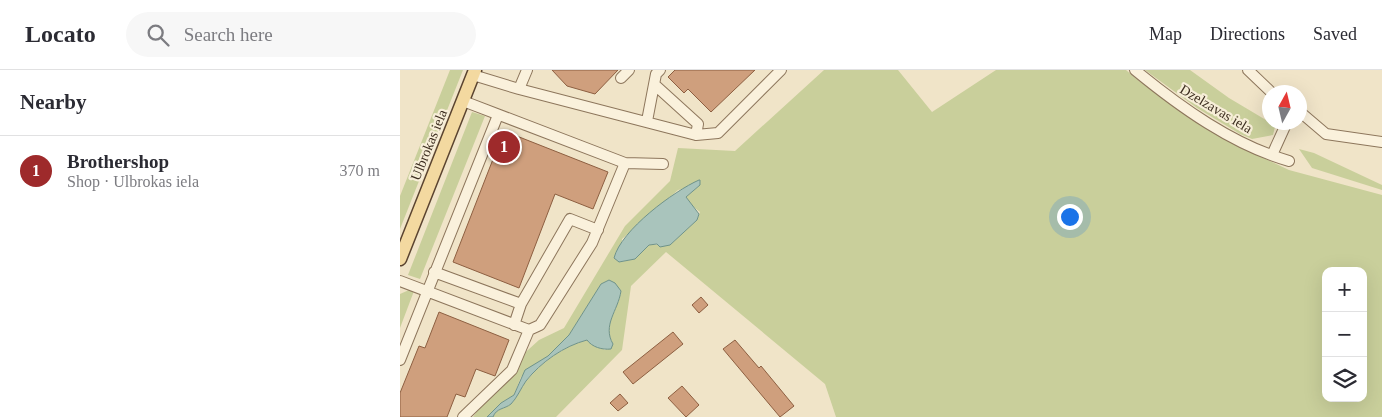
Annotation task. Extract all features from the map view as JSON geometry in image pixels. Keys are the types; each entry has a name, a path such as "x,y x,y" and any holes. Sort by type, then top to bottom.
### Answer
{"main road":[{"name":"Ulbrokas iela","path":"400,259 474,72"}],"street":[{"path":"519,89 527,70"},
{"path":"621,78 629,70"},
{"path":"474,72 519,89 696,135 718,133 781,70"},
{"name":"Dzelzavas iela","path":"1135,70 1204,120 1234,138 1289,161"},
{"path":"1248,70 1263,85"},
{"path":"647,121 656,75"},
{"path":"656,75 698,124 696,135"},
{"path":"463,101 625,163 663,164"},
{"path":"400,360 498,115"},
{"path":"1307,117 1326,134 1382,142"},
{"path":"1272,155 1283,130"},
{"path":"463,417 512,370 529,330 540,325 592,243 625,163"},
{"path":"514,325 521,304 570,219 598,230"},
{"path":"434,272 521,304"},
{"path":"400,281 529,330"}],"green space":[{"path":"450,70 463,70 400,229 400,196"},
{"path":"824,70 898,70 932,112 996,70 1126,70 1211,131 1249,151 1289,170 1382,195 1382,417 836,417 825,384 666,252 631,286 622,350 556,417 493,417 498,410 511,404 529,378 555,354 587,340 605,350 613,344 609,331 610,324 621,291 609,280 601,284 569,335 548,356 521,377 514,395 501,403 487,417 473,417 507,369 539,340 564,328 625,226 670,181 678,148 735,151","holes":["700,185 686,197 691,205 700,212 697,220 670,245 649,245 635,259 620,262 622,239 678,190"]},
{"path":"1145,70 1190,70 1229,98 1262,118 1262,130 1274,130 1273,135 1252,139 1240,134 1197,108"},
{"path":"472,112 485,116 420,279 408,275"},
{"path":"1299,149 1314,153 1382,185 1382,190 1312,168"},
{"path":"409,290 414,291 400,328 400,294"}],"water":[{"path":"699,180 700,185 686,197 699,214 697,220 670,245 660,247 657,244 649,245 635,259 619,262 614,258 619,247 637,224 663,202"},
{"path":"609,280 615,283 621,291 610,324 609,331 613,344 611,349 597,348 587,340 570,346 546,361 532,374 509,406 498,410 493,417 487,417 501,403 514,395 525,370 548,356 569,335 601,284"}],"building":[{"path":"552,70 618,70 595,94 567,86"},
{"path":"675,70 755,70 711,112 688,89 684,93 668,77"},
{"path":"504,131 608,172 593,209 555,194 519,288 453,262"},
{"path":"701,297 708,305 699,313 692,305"},
{"path":"439,312 509,340 495,376 476,369 465,397 456,394 447,417 400,417 400,393 419,346 425,348"},
{"path":"673,332 683,344 633,384 623,372"},
{"path":"735,340 759,368 761,366 794,406 780,417 723,349"},
{"path":"682,386 699,405 686,417 668,398"},
{"path":"620,394 628,403 618,411 610,403"}],"place":[{"name":"Brothershop","path":"504,147"}]}
